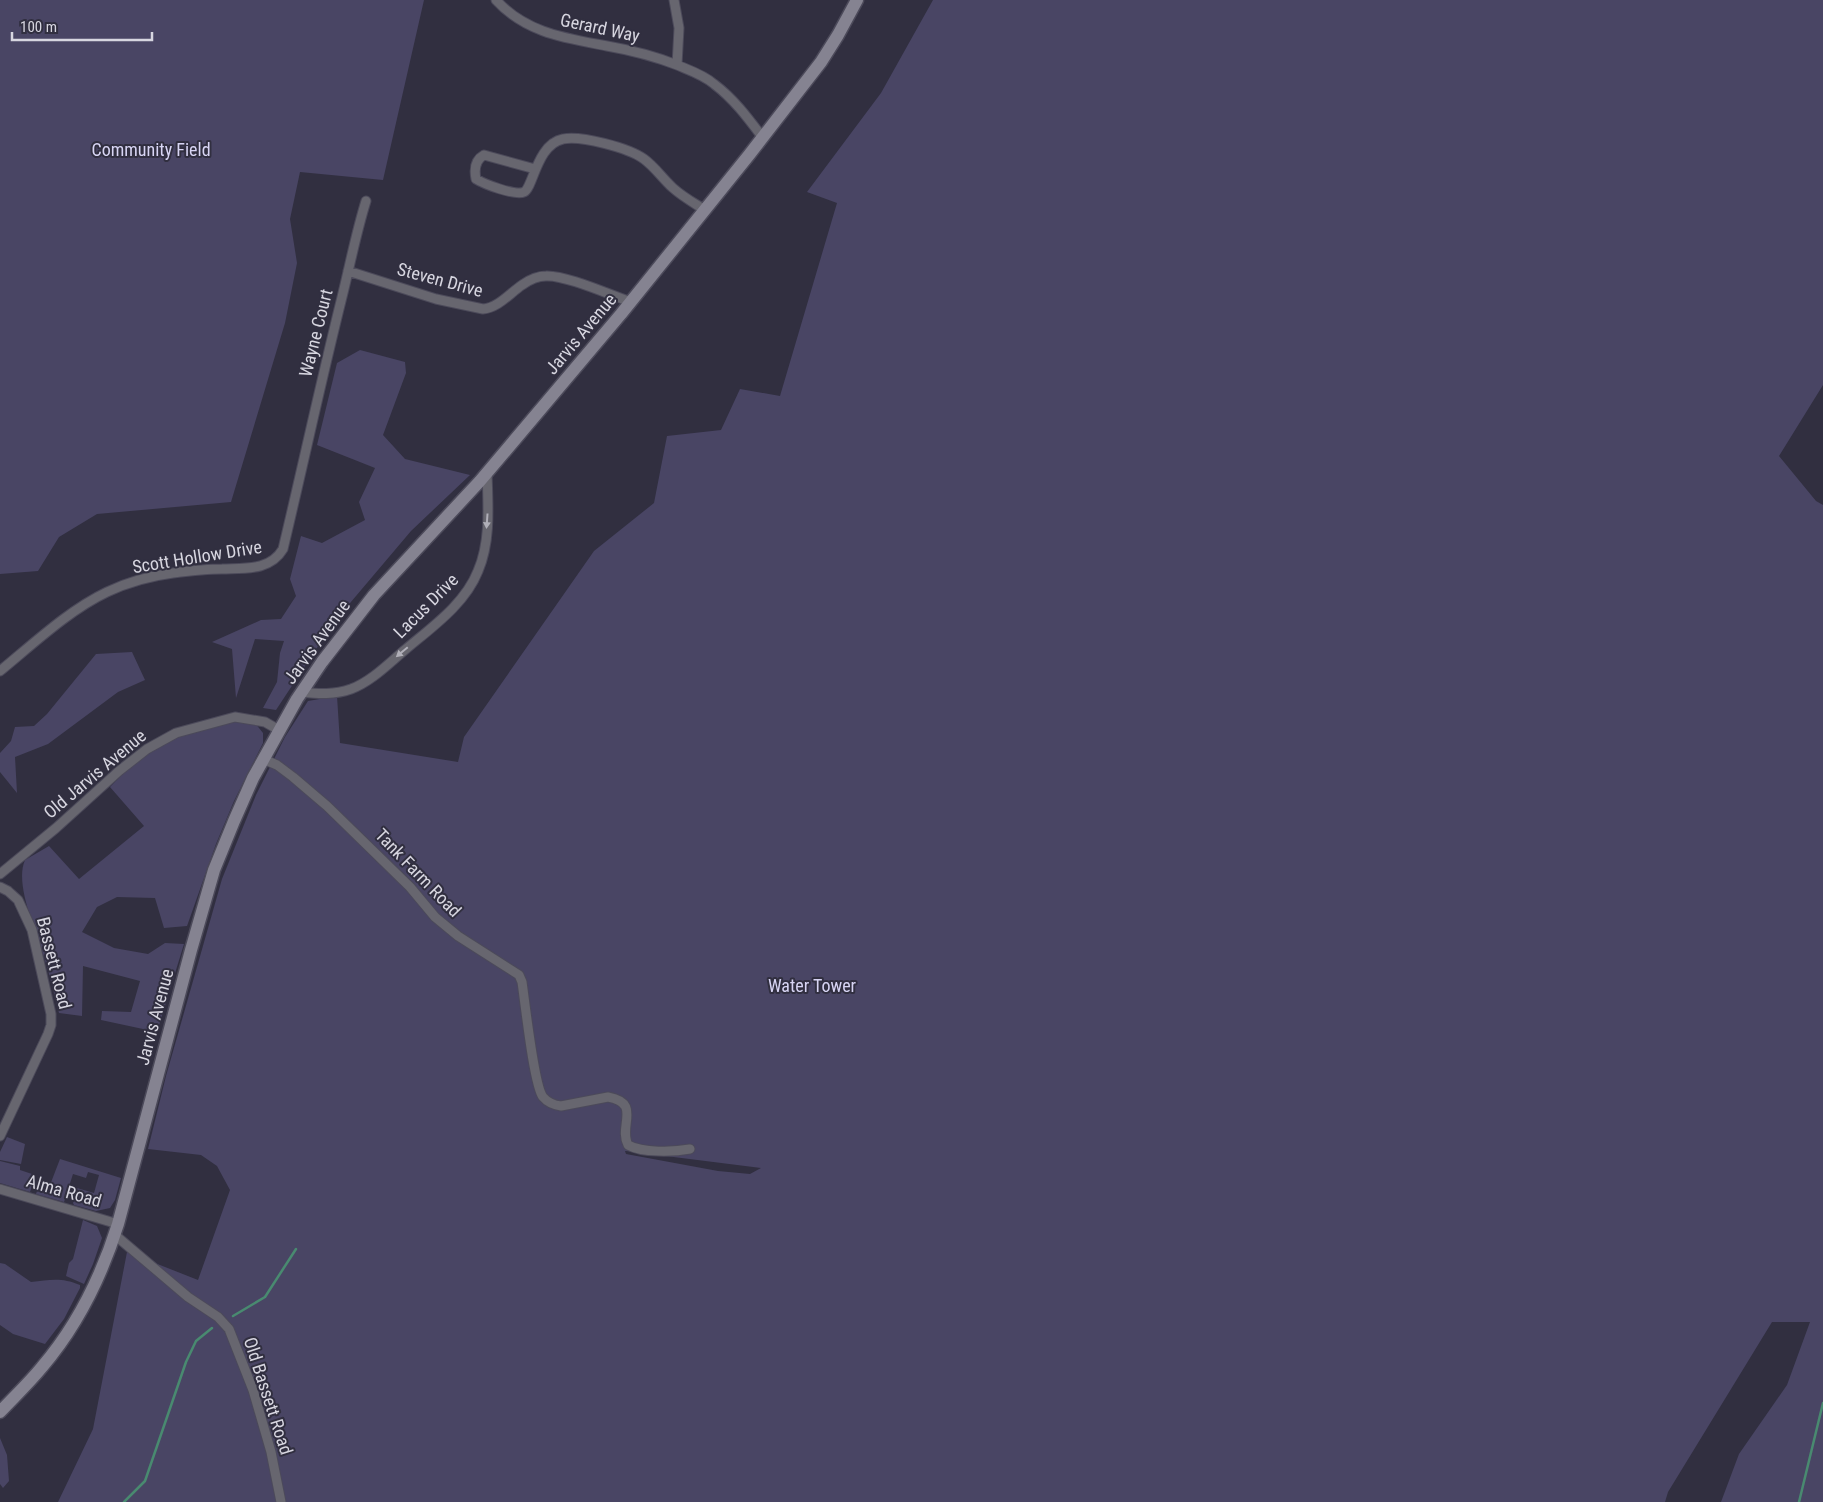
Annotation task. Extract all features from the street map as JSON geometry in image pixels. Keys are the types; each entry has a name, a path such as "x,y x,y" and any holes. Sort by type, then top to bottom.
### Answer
{"street":[{"name":"Gerard Way","path":"496,0 518,18 543,32 639,53 677,65 714,83 739,107 762,138"},
{"path":"674,0 679,28 677,65"},
{"name":"Jarvis Avenue","path":"0,1412 39,1372 68,1333 93,1287 116,1230 212,877 234,821 263,760 302,692 334,646 374,595 487,473 631,302 705,210 826,54 857,0"},
{"path":"534,169 484,155 476,163 475,174 476,179 483,183 522,193 528,187 541,156 556,142 567,139 598,142 643,158 673,188 705,210"},
{"name":"Wayne Court","path":"301,474 355,236 366,201"},
{"name":"Steven Drive","path":"348,270 436,299 483,309 488,309 498,303 526,282 546,276 576,282 631,302"},
{"name":"Lacus Drive","path":"302,692 339,693 362,684 437,623 465,594 478,572 484,552 488,509 487,473"},
{"name":"Scott Hollow Drive","path":"0,670 77,610 99,596 117,588 141,580 173,573 250,568 264,565 274,560 283,549 301,474"},
{"name":"Old Jarvis Avenue","path":"0,874 56,828 147,748 176,733 235,717 265,722 279,730"},
{"name":"Tank Farm Road","path":"263,760 277,765 327,806 410,887 435,917 458,936 519,975 522,982 536,1074 540,1091 544,1097 554,1105 561,1106 608,1097 614,1098 622,1102 626,1108 628,1116 625,1135 628,1145 638,1148 674,1151 690,1149"},
{"name":"Bassett Road","path":"0,887 18,900 29,922 38,953 51,1014 51,1026 48,1034 0,1136"},
{"name":"Alma Road","path":"0,1189 116,1230"},
{"name":"Old Bassett Road","path":"116,1230 188,1297 218,1317 229,1329 255,1399 271,1452 281,1502"}],"green space":[{"name":"Community Field","path":"0,0 424,0 383,180 300,172 290,219 297,263 285,323 231,502 97,514 59,537 38,571 0,574"},
{"name":"Water Tower","path":"933,0 1823,0 1823,385 1779,456 1816,501 1823,505 1823,1502 1721,1502 1739,1454 1787,1385 1810,1322 1772,1322 1668,1492 1665,1502 58,1502 93,1429 127,1252 198,1280 230,1190 217,1166 201,1155 148,1149 166,1076 222,879 256,795 285,737 308,701 337,696 340,743 458,762 464,737 594,551 654,503 667,436 721,430 740,389 780,396 837,203 807,192 881,93","holes":["625,1151 761,1168 750,1174 718,1171 626,1154"]},
{"path":"360,350 405,362 406,373 383,435 405,459 470,475 411,531 334,622 276,710 263,708 277,682 280,653 284,641 255,639 236,698 232,649 212,642 261,620 281,619 296,596 290,579 301,536 322,543 365,520 359,502 375,468 317,445 337,363"},
{"path":"132,652 145,680 118,692 48,744 15,757 17,793 0,772 0,753 11,741 15,727 34,726 47,714 96,654"},
{"path":"235,720 255,723 263,733 263,743 234,801 216,844 187,926 164,928 155,898 117,897 97,907 82,932 114,948 148,954 165,943 184,944 157,1032 101,1020 102,1011 131,1012 140,981 83,966 82,1016 59,1013 24,895 22,870 25,860 49,846 79,879 144,826 110,787 144,756 160,745 193,732"},
{"path":"7,1137 25,1144 21,1164 0,1160 0,1152"},
{"path":"60,1159 121,1178 115,1200 110,1208 96,1211 74,1205 77,1188 94,1193 99,1175 88,1172 86,1178 73,1174 64,1202 36,1194 39,1185 50,1185"},
{"path":"0,1161 20,1166 20,1170 35,1177 30,1192 0,1183"},
{"path":"83,1220 97,1226 102,1238 84,1284 66,1276 69,1263 73,1259"},
{"path":"0,1263 5,1264 31,1282 61,1280 80,1285 64,1319 45,1344 13,1334 0,1325"},
{"path":"0,1438 7,1455 9,1481 3,1488 0,1484"}],"waterway":[{"path":"233,1316 265,1297 296,1249"},
{"path":"124,1502 145,1481 186,1362 196,1341 212,1328"},
{"path":"1799,1502 1823,1403"}]}
